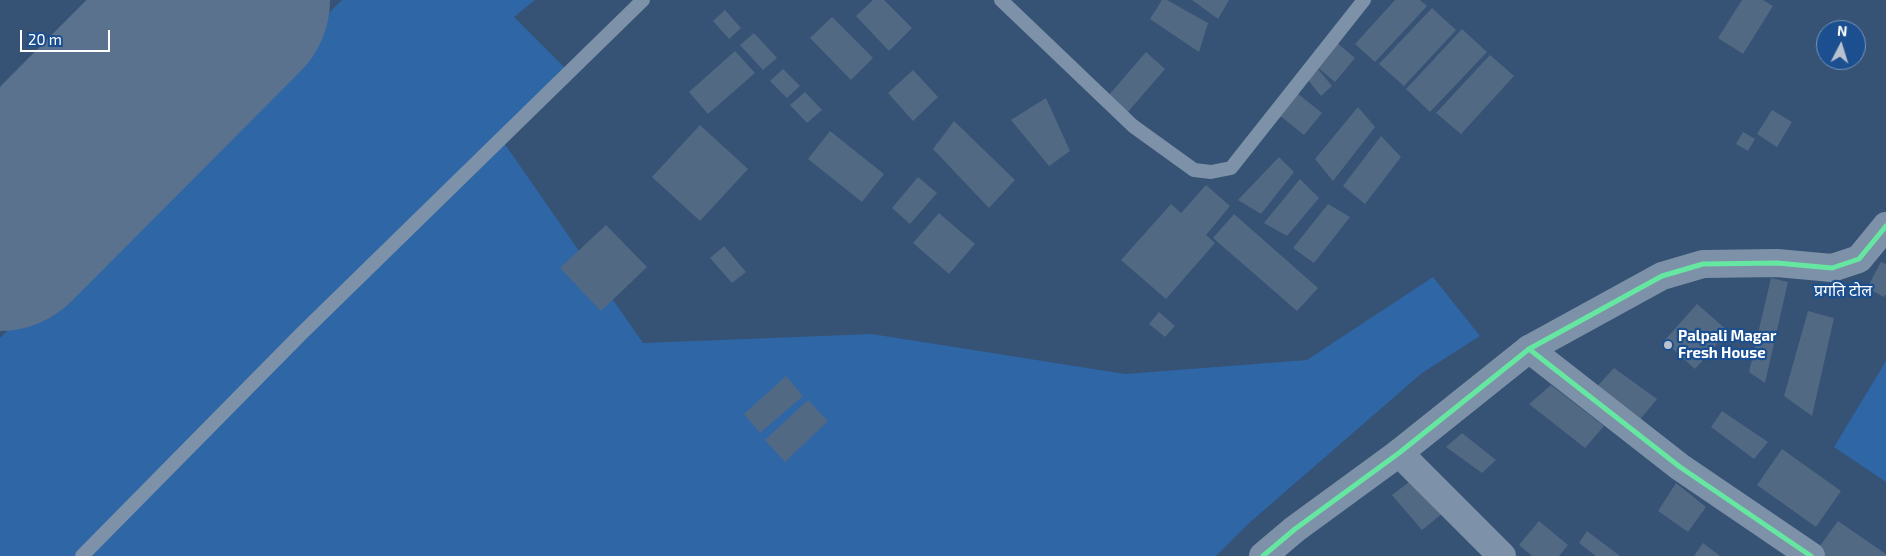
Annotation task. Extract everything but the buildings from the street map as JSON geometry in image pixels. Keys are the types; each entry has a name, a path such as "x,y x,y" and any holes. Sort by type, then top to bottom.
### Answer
{"street":[{"path":"1263,556 1529,349 1662,276 1704,264 1777,264 1832,268 1859,259 1886,226"},
{"path":"1529,349 1680,467 1812,556"},
{"path":"1399,452 1502,556"}],"lane":[{"path":"82,556 301,334 643,0"},
{"path":"1001,0 1133,126 1194,170 1211,172 1231,168 1364,0"}],"shaded area":[{"path":"342,0 535,0 514,17 570,73 502,140 643,343 872,334 1125,374 1307,360 1433,277 1480,336 1422,373 1248,524 1216,556 0,556 0,338"},
{"path":"1886,361 1886,482 1834,447"}],"runway":[{"path":"0,230 229,0"}],"cycle path":[{"path":"1263,556 1295,529 1399,453 1529,349 1662,276 1703,264 1777,263 1832,268 1859,259 1886,226"},
{"path":"1529,349 1680,467 1811,556"}],"place":[{"name":"Palpali Magar Fresh House","path":"1668,345"}],"district":[{"name":"प्रगति टोल","path":"1843,291"}]}
